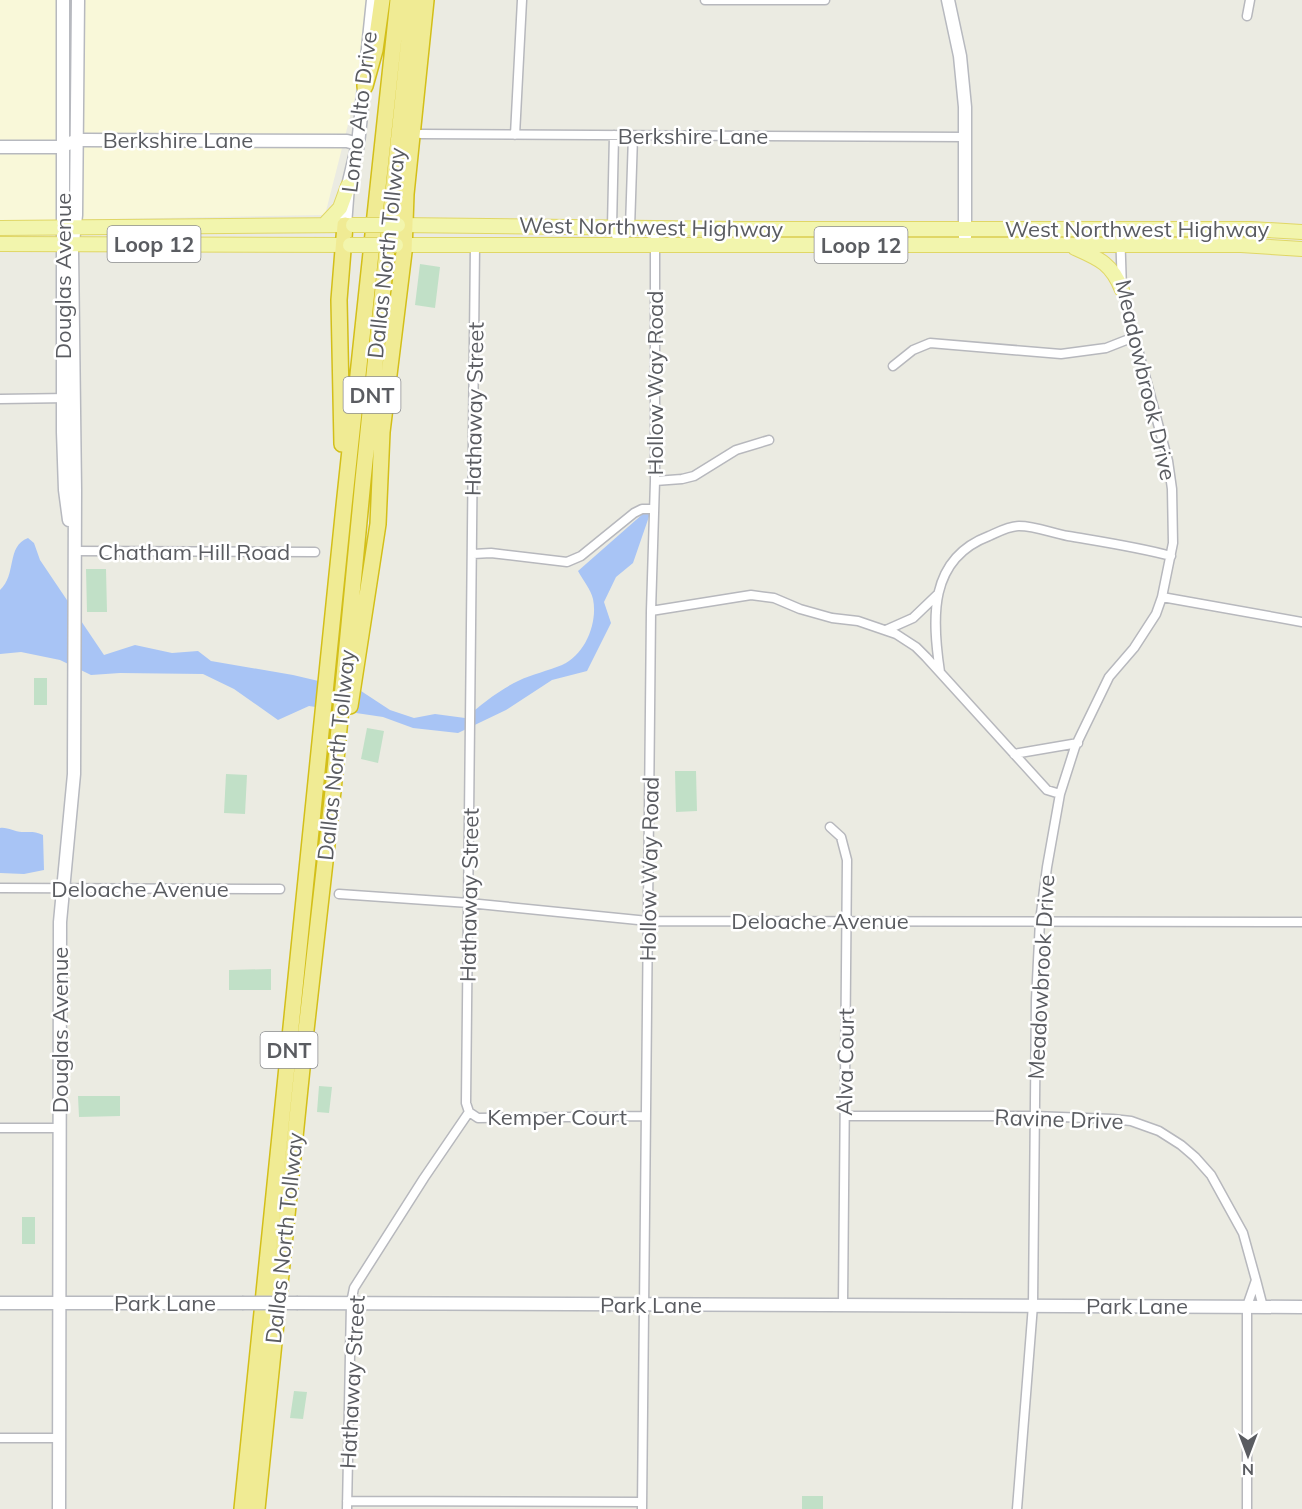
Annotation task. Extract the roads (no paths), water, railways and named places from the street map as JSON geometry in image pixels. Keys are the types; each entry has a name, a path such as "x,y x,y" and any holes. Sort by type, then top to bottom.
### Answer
{"highway":[{"path":"365,86 375,50 381,0"},
{"name":"Dallas North Tollway","path":"242,1509 344,506 399,0"},
{"name":"Dallas North Tollway","path":"256,1509 302,1062 333,791 413,0"},
{"path":"333,791 352,694 378,524 382,432 401,225 426,0"},
{"path":"344,506 339,300 349,225"}],"main road":[{"path":"324,225 340,208 348,186"},
{"name":"West Northwest Highway","path":"0,228 401,225 630,228 1277,229 1302,232"},
{"path":"106,227 106,243"},
{"path":"1275,246 1277,229"},
{"name":"West Northwest Highway","path":"0,244 1120,245 1275,246 1302,249"},
{"path":"1067,245 1102,261 1117,276 1122,290"}],"street":[{"name":"Douglas Avenue","path":"59,1509 62,888 74,774 74,551 70,467 68,227 62,147 63,0"},
{"name":"Douglas Avenue","path":"68,227 76,140 78,0"},
{"name":"Lomo Alto Drive","path":"349,225 348,186 358,144 373,0"},
{"path":"515,135 522,0"},
{"path":"705,0 825,0"},
{"path":"948,0 960,56 965,107 965,245"},
{"path":"1248,16 1250,0"},
{"path":"63,69 77,69"},
{"path":"63,87 77,87"},
{"name":"Berkshire Lane","path":"421,134 964,138"},
{"path":"614,135 612,227 620,244"},
{"path":"620,244 630,228 633,136"},
{"name":"Berkshire Lane","path":"0,147 62,147 76,140 347,141 358,144"},
{"name":"Hollow Way Road","path":"642,1506 651,611 655,481 655,228"},
{"name":"Meadowbrook Drive","path":"1017,1509 1033,1305 1036,1000 1040,921 1060,794 1078,743 1109,677 1134,648 1156,614 1171,556 1173,513 1168,461 1122,290 1120,229"},
{"name":"Hathaway Street","path":"347,1505 351,1303 354,1288 421,1182 469,1112 466,1103 475,245"},
{"path":"893,366 913,350 930,343 1061,354 1106,348 1134,337"},
{"path":"0,399 69,398"},
{"path":"655,481 694,476 736,450 769,440"},
{"path":"473,554 491,553 567,562 581,556 642,508 654,508"},
{"path":"940,674 935,631 937,595 943,576 956,558 974,542 1016,526 1135,546 1171,556"},
{"name":"Chatham Hill Road","path":"74,551 315,552"},
{"path":"651,611 751,595 774,598 800,609 832,618 858,621 896,634 916,647 1047,790 1060,794"},
{"path":"886,630 913,618 937,595"},
{"path":"1162,597 1302,622"},
{"path":"1014,754 1078,743"},
{"name":"Alva Court","path":"830,827 841,837 847,860 843,1304"},
{"name":"Deloache Avenue","path":"0,888 280,890"},
{"name":"Deloache Avenue","path":"339,894 469,903 648,921 1302,922"},
{"name":"Kemper Court","path":"469,1112 478,1118 646,1116"},
{"name":"Ravine Drive","path":"845,1116 1034,1116 1131,1121 1159,1131 1181,1145 1211,1175 1243,1233 1252,1259 1263,1306"},
{"path":"0,1128 60,1128"},
{"path":"1247,1509 1247,1306 1256,1280"},
{"name":"Park Lane","path":"0,1303 1302,1307"},
{"path":"0,1438 59,1438"},
{"path":"347,1505 642,1506"}],"water":[{"path":"653,505 633,563 616,577 604,602 611,623 587,671 552,680 506,710 458,733 413,728 383,717 309,706 278,720 234,689 203,674 91,675 60,660 21,652 0,654 0,590 8,577 17,547 28,538 34,543 40,560 104,655 135,645 172,653 198,651 211,661 293,675 361,691 390,710 414,718 435,714 465,718 511,685 529,676 562,665 577,654 588,637 594,618 591,592 578,571"},
{"path":"0,828 43,835 44,870 24,874 0,873"}]}
